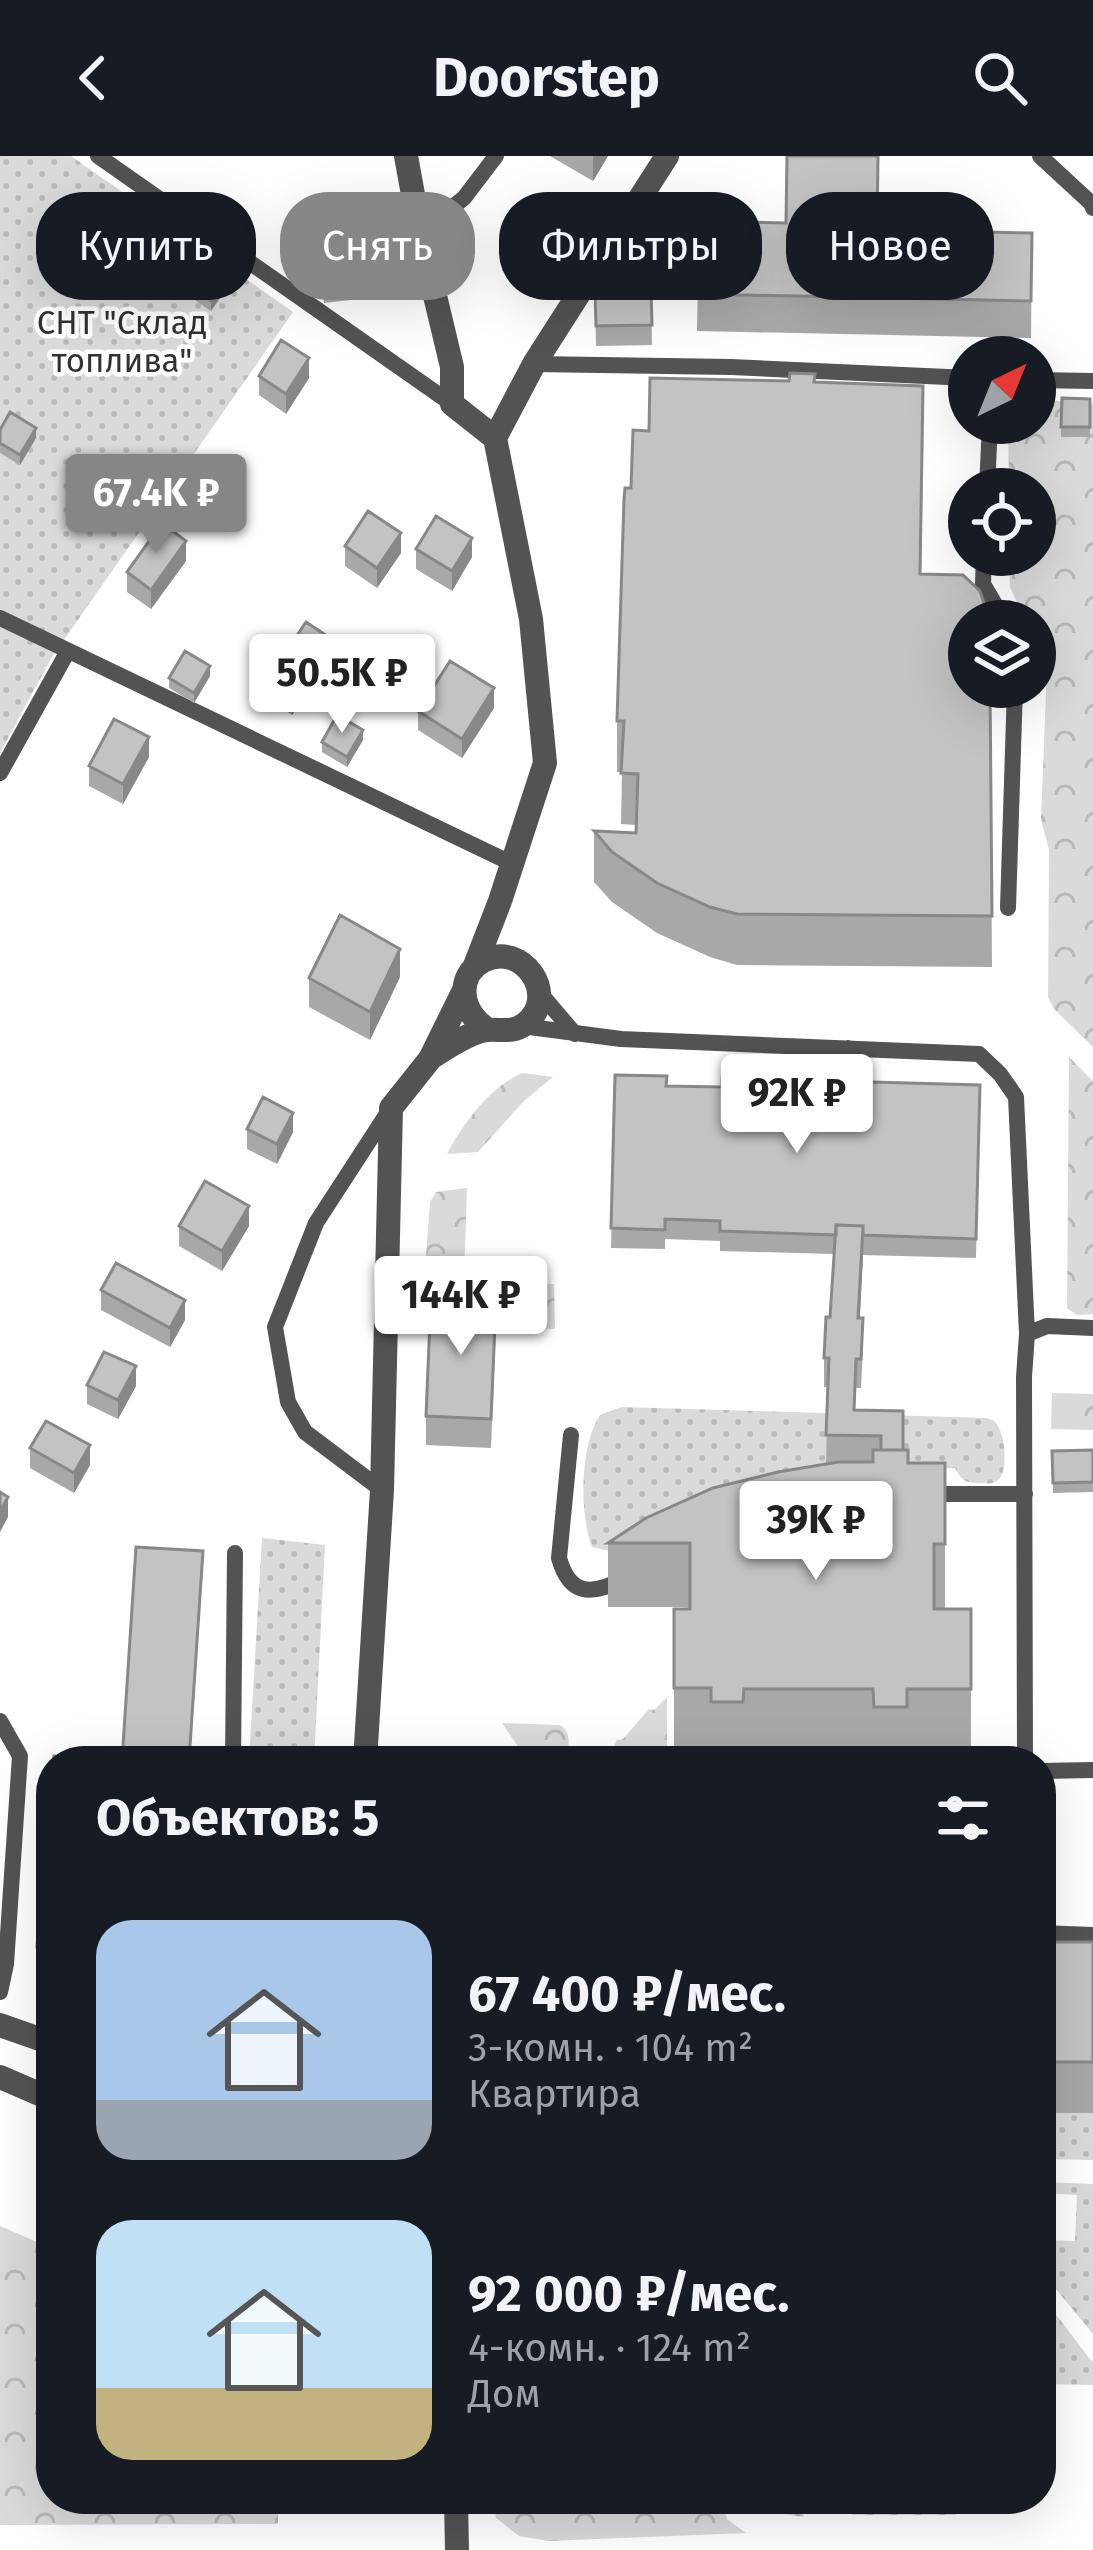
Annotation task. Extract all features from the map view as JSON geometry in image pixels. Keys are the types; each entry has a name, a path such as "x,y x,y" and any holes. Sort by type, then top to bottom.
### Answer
{"street":[{"path":"406,156 413,192"},
{"path":"366,1746 382,1490 391,1108 430,1059 469,979 545,764 531,619 495,438 534,364 667,156"},
{"path":"436,300 452,367 452,404 495,438"},
{"path":"430,1059 487,1029 511,1031 522,1026 538,1006 537,981 520,961 500,901"},
{"path":"487,1029 469,1013 469,979 495,957 520,961"},
{"path":"0,2025 36,2038"},
{"path":"0,2077 36,2092"},
{"path":"456,2514 457,2550"}],"lane":[{"path":"98,156 452,404"},
{"path":"469,192 496,156"},
{"path":"1040,156 1093,208"},
{"path":"534,364 948,377"},
{"path":"730,367 730,388"},
{"path":"1056,380 1093,381"},
{"path":"0,619 511,863"},
{"path":"0,773 68,651"},
{"path":"1008,908 1014,708"},
{"path":"540,993 575,1034"},
{"path":"522,1026 621,1040 980,1054 1000,1074 1016,1097 1027,1334 1025,1746"},
{"path":"848,1048 849,1101"},
{"path":"382,1490 305,1432 288,1402 275,1327 316,1223 391,1108"},
{"path":"1027,1334 1047,1326 1093,1328"},
{"path":"571,1436 559,1558 564,1577 577,1588 599,1591 637,1573"},
{"path":"917,1494 1025,1494"},
{"path":"233,1746 235,1552"},
{"path":"0,1721 20,1756 6,1964 0,1992"},
{"path":"1056,1771 1093,1770"},
{"path":"1056,1934 1093,1935"}],"green space":[{"name":"СНТ \"Склад топлива\"","path":"0,156 71,156 122,192 36,192 36,300 256,300 256,286 293,312 52,657 0,753"},
{"path":"1056,401 1093,404 1093,1047 1048,997 1049,850 1041,820 1045,708 1056,708 1056,600 1016,600 1010,587 1010,576 1056,576 1056,468 1009,468 1008,444 1056,444"},
{"path":"1069,1057 1093,1081 1093,1314 1077,1315 1067,1308"},
{"path":"523,1073 553,1077 478,1152 447,1154 479,1107"},
{"path":"467,1188 464,1283 554,1284 555,1329 431,1325 422,1311 430,1202 436,1192"},
{"path":"1052,1393 1093,1394 1093,1430 1051,1429"},
{"path":"621,1407 987,1418 1001,1434 1004,1468 998,1480 989,1483 967,1481 955,1468 810,1472 614,1552 592,1547 584,1480 593,1428 600,1415"},
{"path":"262,1538 325,1545 315,1746 250,1746"},
{"path":"667,1697 667,1746 614,1746 649,1709 654,1710"},
{"path":"502,1723 560,1725 568,1736 568,1746 518,1746"},
{"path":"1056,2113 1093,2113 1093,2160 1056,2159"},
{"path":"1056,2183 1093,2184 1093,2334 1056,2289 1056,2240 1075,2241 1077,2195 1056,2194"},
{"path":"0,2226 36,2242 36,2514 278,2514 278,2524 0,2525"},
{"path":"1056,2315 1093,2363 1093,2385 1056,2384"},
{"path":"495,2514 725,2514 746,2533 548,2541 519,2536"},
{"path":"851,2514 956,2515 852,2515"}],"building":[{"path":"787,156 878,156 878,192 786,192"},
{"path":"762,222 786,223 786,296 762,295"},
{"path":"994,232 1032,233 1031,301 983,300 994,300"},
{"path":"595,300 651,300 652,325 596,326"},
{"path":"281,340 309,358 286,394 259,376"},
{"path":"790,373 815,374 814,382 923,386 920,574 964,576 983,600 948,600 948,708 990,708 992,916 737,914 657,883 612,852 594,831 636,833 638,774 621,773 624,721 617,721 625,488 631,488 633,430 649,431 650,378 789,381"},
{"path":"1062,398 1090,399 1090,427 1061,427"},
{"path":"10,412 36,428 20,455 0,443 0,430"},
{"path":"109,467 134,482 118,509 93,494"},
{"path":"368,511 401,533 377,568 345,546"},
{"path":"436,516 472,538 452,571 416,549"},
{"path":"162,523 186,541 151,590 127,572"},
{"path":"306,622 330,638 292,695 268,679"},
{"path":"185,651 210,666 194,693 169,678"},
{"path":"450,661 494,688 462,739 418,711"},
{"path":"337,715 363,730 347,757 322,742"},
{"path":"114,719 149,737 123,784 89,766"},
{"path":"340,915 400,949 370,1012 309,978"},
{"path":"615,1075 667,1076 666,1086 722,1087 722,1078 980,1085 976,1239 863,1235 863,1226 836,1225 836,1235 720,1231 720,1221 665,1219 665,1230 611,1228"},
{"path":"263,1097 293,1113 277,1144 247,1129"},
{"path":"205,1181 249,1206 222,1251 179,1226"},
{"path":"836,1225 863,1226 858,1318 863,1318 861,1359 856,1359 854,1410 903,1411 903,1450 881,1450 881,1436 826,1435 829,1358 824,1358"},
{"path":"116,1263 185,1300 170,1328 101,1290"},
{"path":"431,1296 496,1299 491,1419 426,1416"},
{"path":"104,1352 136,1366 118,1400 87,1385"},
{"path":"46,1421 90,1445 74,1473 30,1448"},
{"path":"873,1450 908,1450 908,1463 945,1463 945,1544 934,1544 934,1609 971,1609 971,1689 907,1689 907,1707 874,1707 873,1689 744,1689 743,1702 711,1702 711,1688 674,1688 674,1609 690,1609 690,1543 608,1543 646,1518 713,1488 838,1462 873,1462"},
{"path":"1093,1450 1093,1482 1053,1483 1052,1451"},
{"path":"136,1547 203,1551 190,1746 123,1746"},
{"path":"1056,1942 1093,1942 1093,2062 1056,2062"}]}
